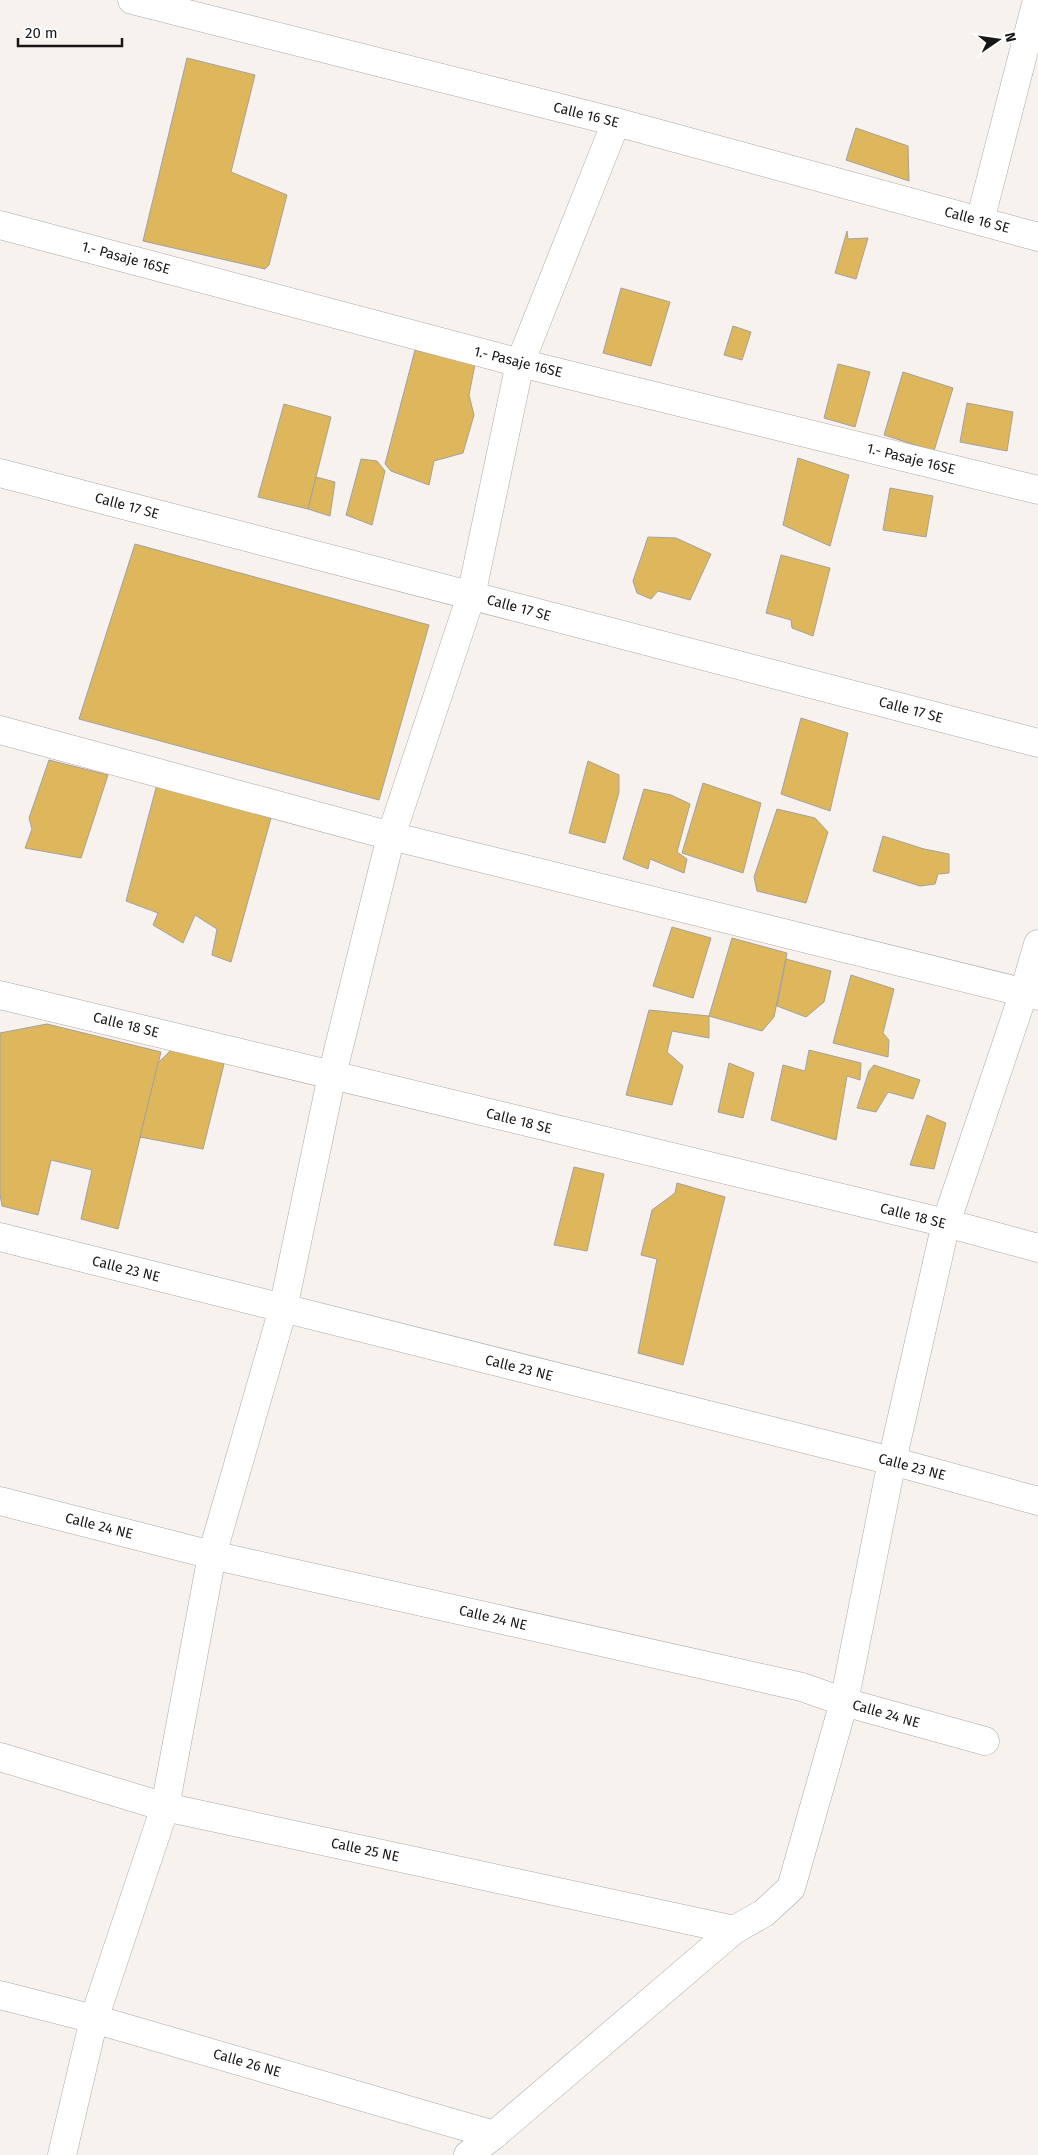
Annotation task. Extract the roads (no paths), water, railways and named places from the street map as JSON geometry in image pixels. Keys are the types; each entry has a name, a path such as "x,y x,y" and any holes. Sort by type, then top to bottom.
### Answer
{"street":[{"name":"Calle 16 SE","path":"132,0 616,122 1038,237"},
{"path":"980,221 1037,0"},
{"path":"62,2155 94,2019 165,1807 212,1555 283,1309 332,1075 391,836 471,596 520,363 616,122"},
{"name":"1.- Pasaje 16SE","path":"0,225 520,363 1038,490"},
{"name":"Calle 17 SE","path":"0,473 1038,742"},
{"path":"0,730 391,836 1031,994"},
{"path":"468,2155 494,2135 734,1930 764,1914 791,1888 844,1702 892,1461 946,1223 1031,994 1038,944"},
{"name":"Calle 18 SE","path":"0,995 946,1223 1038,1248"},
{"name":"Calle 23 NE","path":"0,1236 283,1309 892,1461 1038,1501"},
{"name":"Calle 24 NE","path":"0,1501 212,1555 802,1686 844,1702 985,1741"},
{"name":"Calle 25 NE","path":"0,1757 165,1807 734,1930"},
{"name":"Calle 26 NE","path":"0,1995 94,2019 494,2135"}]}
